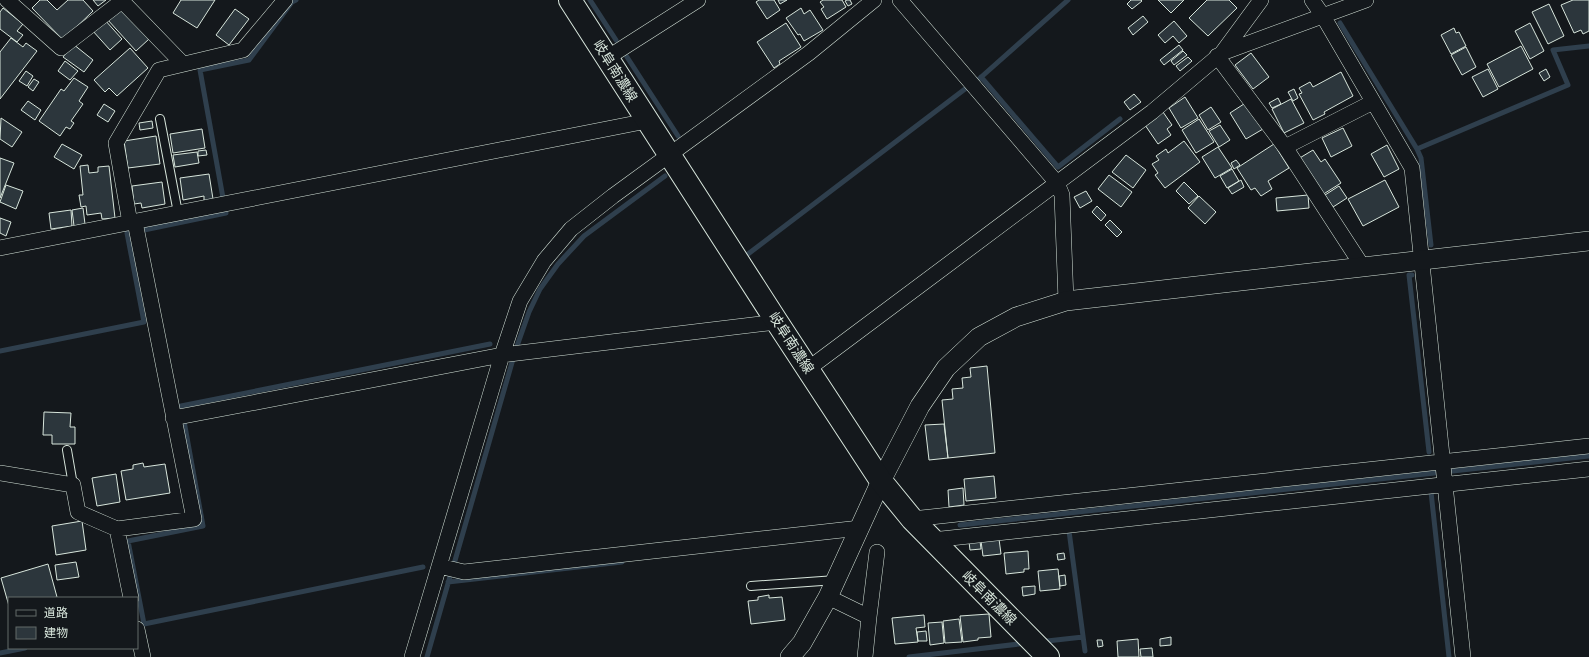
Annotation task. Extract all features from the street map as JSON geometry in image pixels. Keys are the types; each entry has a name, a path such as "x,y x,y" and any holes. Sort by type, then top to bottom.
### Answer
{"main road":[{"name":"岐阜南濃線","path":"570,0 777,322 882,481 912,519 1048,657"}],"street":[{"path":"6,0 61,48 122,1 183,64"},
{"path":"0,473 73,485 78,512 117,529 194,519 116,143 159,70 243,50 285,0"},
{"path":"608,58 698,0"},
{"path":"412,657 502,355 520,301 544,261 571,229 809,53 874,0"},
{"path":"900,0 1057,183 1062,195 1066,301"},
{"path":"808,369 1152,112 1220,55 1261,0"},
{"path":"1312,0 1324,16 1412,168 1463,657"},
{"path":"1220,55 1366,0"},
{"path":"1220,55 1285,147 1363,267"},
{"path":"1285,147 1373,102"},
{"path":"0,248 647,121"},
{"path":"790,657 802,643 828,597 882,481 920,406 946,368 979,337 1016,317 1066,301 1589,241"},
{"path":"173,418 502,355 777,322"},
{"path":"932,540 1443,473 1589,446"},
{"path":"912,519 1443,473 1589,469"},
{"path":"439,566 464,572 860,528"},
{"path":"117,529 131,597"},
{"path":"865,657 877,552"},
{"path":"828,597 869,618"},
{"path":"138,635 142,657"}],"lane":[{"path":"160,119 178,213"},
{"path":"67,450 73,485"},
{"path":"751,586 836,580"}],"building":[{"path":"40,0 47,0 57,10 68,0 83,0 93,11 63,40 32,8"},
{"path":"93,0 106,0 98,6"},
{"path":"181,0 215,0 197,28 173,13"},
{"path":"759,0 774,0 780,10 767,19 756,2"},
{"path":"778,0 787,0 780,4"},
{"path":"823,0 842,0 846,7 827,19 821,9 824,7 820,2"},
{"path":"850,0 852,4 848,6 845,1"},
{"path":"1131,0 1142,1 1132,9 1127,4"},
{"path":"1158,0 1184,0 1171,13"},
{"path":"1207,0 1229,0 1237,8 1208,36 1189,18"},
{"path":"1573,0 1589,0 1589,31 1583,34 1581,30 1574,33 1561,5"},
{"path":"1549,4 1564,36 1548,44 1532,12"},
{"path":"120,7 149,39 136,51 107,19"},
{"path":"3,8 23,24 17,31 23,35 17,42 0,29 0,12"},
{"path":"801,8 804,14 810,10 823,30 804,41 786,18"},
{"path":"235,9 249,19 229,45 216,35"},
{"path":"1143,16 1148,22 1133,35 1128,28"},
{"path":"104,19 122,39 110,50 92,30"},
{"path":"1174,21 1187,36 1179,43 1173,36 1165,43 1158,35"},
{"path":"786,23 801,47 779,61 780,64 774,68 757,42"},
{"path":"1530,23 1544,51 1530,59 1515,31"},
{"path":"1454,28 1456,33 1459,32 1466,46 1451,54 1441,35"},
{"path":"11,38 23,47 26,43 37,51 0,99 0,52"},
{"path":"73,44 93,60 84,72 63,57"},
{"path":"1179,45 1183,50 1164,65 1160,60"},
{"path":"1521,46 1533,69 1499,87 1487,64"},
{"path":"1466,47 1476,67 1462,75 1451,55"},
{"path":"130,48 148,68 117,96 109,88 105,92 94,80"},
{"path":"1183,51 1187,55 1174,65 1171,61"},
{"path":"1251,53 1269,77 1253,89 1235,65"},
{"path":"1188,57 1192,61 1180,71 1176,66"},
{"path":"65,61 78,71 70,80 58,71"},
{"path":"1488,69 1498,89 1483,97 1472,77"},
{"path":"1546,69 1550,77 1544,81 1539,73"},
{"path":"26,71 33,76 27,86 19,81"},
{"path":"1341,72 1353,96 1324,112 1325,114 1313,120 1299,94 1302,93 1299,88 1310,82 1313,87"},
{"path":"74,78 88,87 79,101 83,104 71,121 74,123 70,129 66,127 60,136 39,121 61,89 64,91"},
{"path":"34,79 39,82 33,91 28,87"},
{"path":"1294,89 1298,98 1293,101 1288,92"},
{"path":"1134,94 1141,102 1130,110 1124,102"},
{"path":"1185,97 1198,118 1181,128 1169,108"},
{"path":"1278,98 1281,104 1272,108 1269,103"},
{"path":"1291,99 1304,123 1284,133 1272,109"},
{"path":"28,101 41,110 35,120 21,110"},
{"path":"1247,102 1263,129 1246,139 1230,113"},
{"path":"104,104 115,111 108,122 97,115"},
{"path":"1211,107 1221,122 1208,130 1199,115"},
{"path":"1163,112 1172,125 1167,129 1171,135 1158,144 1145,125"},
{"path":"1,118 22,132 12,147 0,139"},
{"path":"1199,119 1214,142 1196,153 1182,130"},
{"path":"152,121 153,128 140,130 139,123"},
{"path":"1220,125 1230,140 1219,147 1209,131"},
{"path":"1343,128 1352,146 1331,157 1322,138"},
{"path":"202,129 205,148 173,153 170,134"},
{"path":"156,136 160,164 128,168 124,141"},
{"path":"1184,141 1200,162 1165,188 1155,175 1158,173 1152,164 1159,160 1156,156 1166,149 1168,153"},
{"path":"62,144 82,155 74,169 54,157"},
{"path":"1274,144 1289,168 1268,181 1272,189 1261,196 1255,188 1251,190 1237,168"},
{"path":"1387,145 1399,169 1384,177 1371,154"},
{"path":"1218,147 1232,168 1215,178 1202,157"},
{"path":"206,150 207,155 198,156 198,151"},
{"path":"1313,150 1321,162 1325,159 1341,183 1322,195 1298,159"},
{"path":"197,152 199,163 175,167 173,155"},
{"path":"1126,155 1146,170 1133,188 1112,172"},
{"path":"0,158 14,163 0,198"},
{"path":"1236,160 1240,165 1234,169 1231,163"},
{"path":"88,165 89,173 98,172 98,167 109,166 115,218 102,219 101,213 87,215 86,206 81,207 79,195 83,195 80,166"},
{"path":"1232,169 1239,181 1227,188 1220,176"},
{"path":"209,174 213,199 204,201 204,196 183,200 180,178"},
{"path":"1109,175 1132,192 1121,207 1098,189"},
{"path":"1241,180 1244,187 1232,194 1228,188"},
{"path":"1385,180 1399,207 1363,226 1348,199"},
{"path":"162,182 165,204 142,208 141,203 134,204 132,186"},
{"path":"1184,182 1198,196 1189,204 1176,191"},
{"path":"6,185 23,191 16,209 0,202"},
{"path":"1339,186 1347,198 1333,207 1325,195"},
{"path":"1086,191 1092,201 1080,208 1074,197"},
{"path":"1308,195 1309,208 1277,211 1276,198"},
{"path":"1199,196 1216,212 1205,224 1188,208"},
{"path":"1097,206 1106,215 1101,221 1092,212"},
{"path":"83,208 85,224 74,226 72,210"},
{"path":"71,210 72,226 51,229 49,213"},
{"path":"0,218 11,222 6,236 0,233"},
{"path":"1110,220 1122,232 1117,237 1105,225"},
{"path":"987,366 995,453 948,458 942,400 953,399 952,389 963,388 962,378 971,377 970,368"},
{"path":"44,412 71,413 70,427 75,427 75,444 52,444 52,435 43,435"},
{"path":"944,424 948,458 929,460 925,425"},
{"path":"143,463 144,467 165,464 170,493 126,500 121,471 133,469 133,465"},
{"path":"116,474 120,502 97,506 92,478"},
{"path":"994,476 996,498 966,501 964,479"},
{"path":"963,488 964,505 949,507 948,490"},
{"path":"82,521 86,550 56,555 52,526"},
{"path":"999,539 1001,554 983,556 981,541"},
{"path":"980,541 981,549 970,550 969,542"},
{"path":"1028,551 1029,569 1024,569 1024,572 1006,574 1004,553"},
{"path":"1064,553 1065,559 1058,560 1057,554"},
{"path":"76,562 79,577 57,580 55,565"},
{"path":"48,564 57,597 8,597 8,602 1,578"},
{"path":"1058,569 1060,589 1040,591 1038,571"},
{"path":"1065,575 1066,585 1060,586 1059,576"},
{"path":"1035,586 1035,594 1023,596 1022,587"},
{"path":"769,595 769,598 782,597 785,620 751,624 748,601 758,600 758,597"},
{"path":"989,614 991,637 978,638 978,640 963,642 960,616"},
{"path":"924,615 925,627 916,628 918,642 895,644 892,618"},
{"path":"959,619 962,642 945,643 943,621"},
{"path":"942,622 944,643 930,645 928,623"},
{"path":"926,631 927,641 918,641 917,632"},
{"path":"1171,637 1171,645 1160,646 1160,639"},
{"path":"1138,639 1139,657 1118,657 1117,641"},
{"path":"1097,640 1102,640 1103,646 1098,647"},
{"path":"1152,648 1153,657 1141,657 1140,649"}],"waterway":[{"path":"223,198 200,70 249,60 292,2 296,0"},
{"path":"590,0 616,40"},
{"path":"979,79 1068,0"},
{"path":"1340,23 1417,149 1421,158 1431,245"},
{"path":"1417,149 1568,85 1553,50 1589,46"},
{"path":"627,57 678,136"},
{"path":"981,77 1058,167 1120,119"},
{"path":"748,254 965,89"},
{"path":"516,349 529,312 540,289 558,264 584,236 665,176"},
{"path":"144,230 226,213"},
{"path":"0,351 144,322 127,233 129,233"},
{"path":"1412,275 1409,275 1429,452"},
{"path":"181,406 490,344"},
{"path":"454,564 513,359"},
{"path":"184,421 203,526 128,541 144,624 423,567"},
{"path":"960,525 1589,456"},
{"path":"1431,492 1449,657"},
{"path":"1069,531 1085,651"},
{"path":"448,582 622,562"},
{"path":"427,657 451,573"},
{"path":"1047,641 1083,637"},
{"path":"909,657 1019,644"},
{"path":"0,653 20,649"}]}
